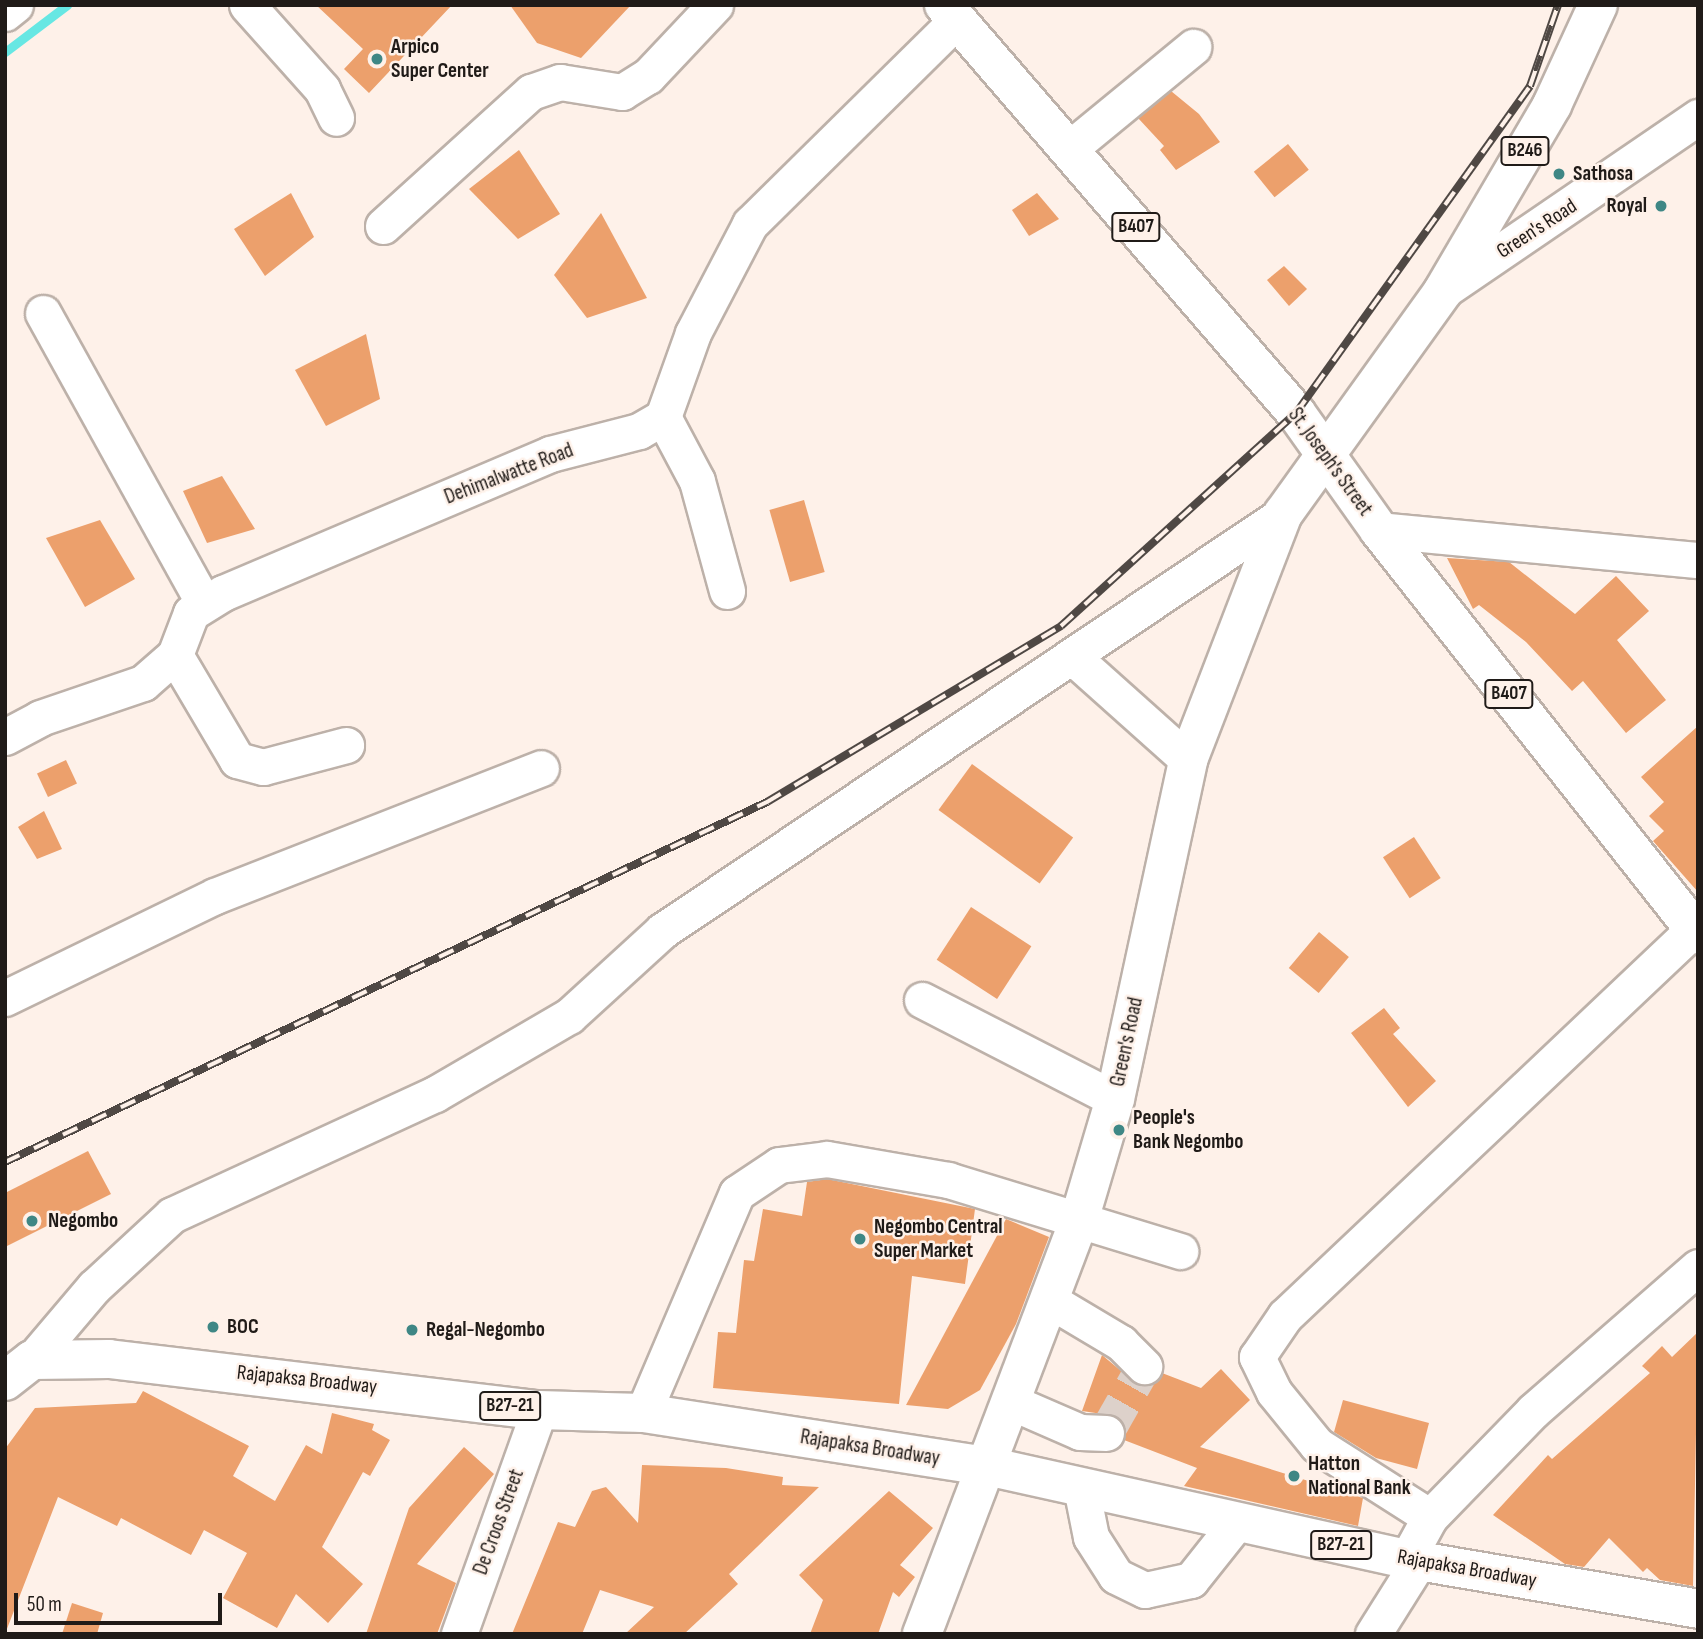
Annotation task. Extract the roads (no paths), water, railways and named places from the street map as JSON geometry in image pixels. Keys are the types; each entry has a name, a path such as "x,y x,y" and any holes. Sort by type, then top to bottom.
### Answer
{"main road":[{"name":"B246","path":"1324,453 1443,291 1552,105 1598,5"},
{"name":"St. Joseph's Street","path":"951,13 1324,453 1379,530 1696,931"},
{"name":"Green's Road","path":"922,1634 988,1466 1080,1217 1115,1099 1188,760 1283,514 1324,453"},
{"name":"Rajapaksa Broadway","path":"19,1370 109,1359 539,1410 643,1413 988,1466 1413,1560 1698,1609"}],"street":[{"path":"247,5 322,89 336,117"},
{"path":"383,226 531,92 560,82 622,92 648,76 715,5"},
{"path":"727,591 697,481 663,416 693,333 750,224 951,13"},
{"path":"1069,149 1193,47"},
{"name":"Green's Road","path":"1443,291 1698,117"},
{"path":"5,737 40,718 143,683 175,655 191,614 204,603 43,313"},
{"name":"Dehimalwatte Road","path":"204,603 550,454 639,431 663,416"},
{"path":"19,1370 94,1287 172,1215 435,1094 569,1016 662,931 1075,659 1283,514"},
{"path":"1379,530 1698,560"},
{"path":"175,655 237,760 263,767 346,745"},
{"path":"1075,659 1188,760"},
{"path":"5,998 215,896 541,768"},
{"path":"1430,1517 1317,1445 1275,1392 1257,1357 1285,1316 1696,931"},
{"path":"922,1000 1115,1099"},
{"path":"643,1413 737,1193 779,1165 827,1159 935,1177 1080,1217 1180,1251"},
{"path":"1373,1634 1413,1560 1430,1517 1533,1411 1698,1267"},
{"path":"1049,1300 1121,1343 1144,1366"},
{"path":"1011,1402 1080,1432 1106,1433"},
{"name":"De Croos Street","path":"459,1634 539,1410"},
{"path":"1081,1487 1091,1537 1116,1576 1145,1590 1191,1580 1237,1522"}],"waterway":[{"path":"5,52 67,5"}],"tunnel":[{"path":"1106,1433 1144,1366"}],"railway":[{"path":"5,1162 767,802 1061,626 1296,413 1530,86 1558,5"}],"place":[{"name":"Arpico Super Center","path":"377,59"},
{"name":"Sathosa","path":"1559,174"},
{"name":"Royal","path":"1661,206"},
{"name":"People's Bank Negombo","path":"1119,1130"},
{"name":"Negombo","path":"32,1221"},
{"name":"Negombo Central Super Market","path":"860,1239"},
{"name":"BOC","path":"213,1327"},
{"name":"Regal-Negombo","path":"412,1330"},
{"name":"Hatton National Bank","path":"1294,1476"}]}
